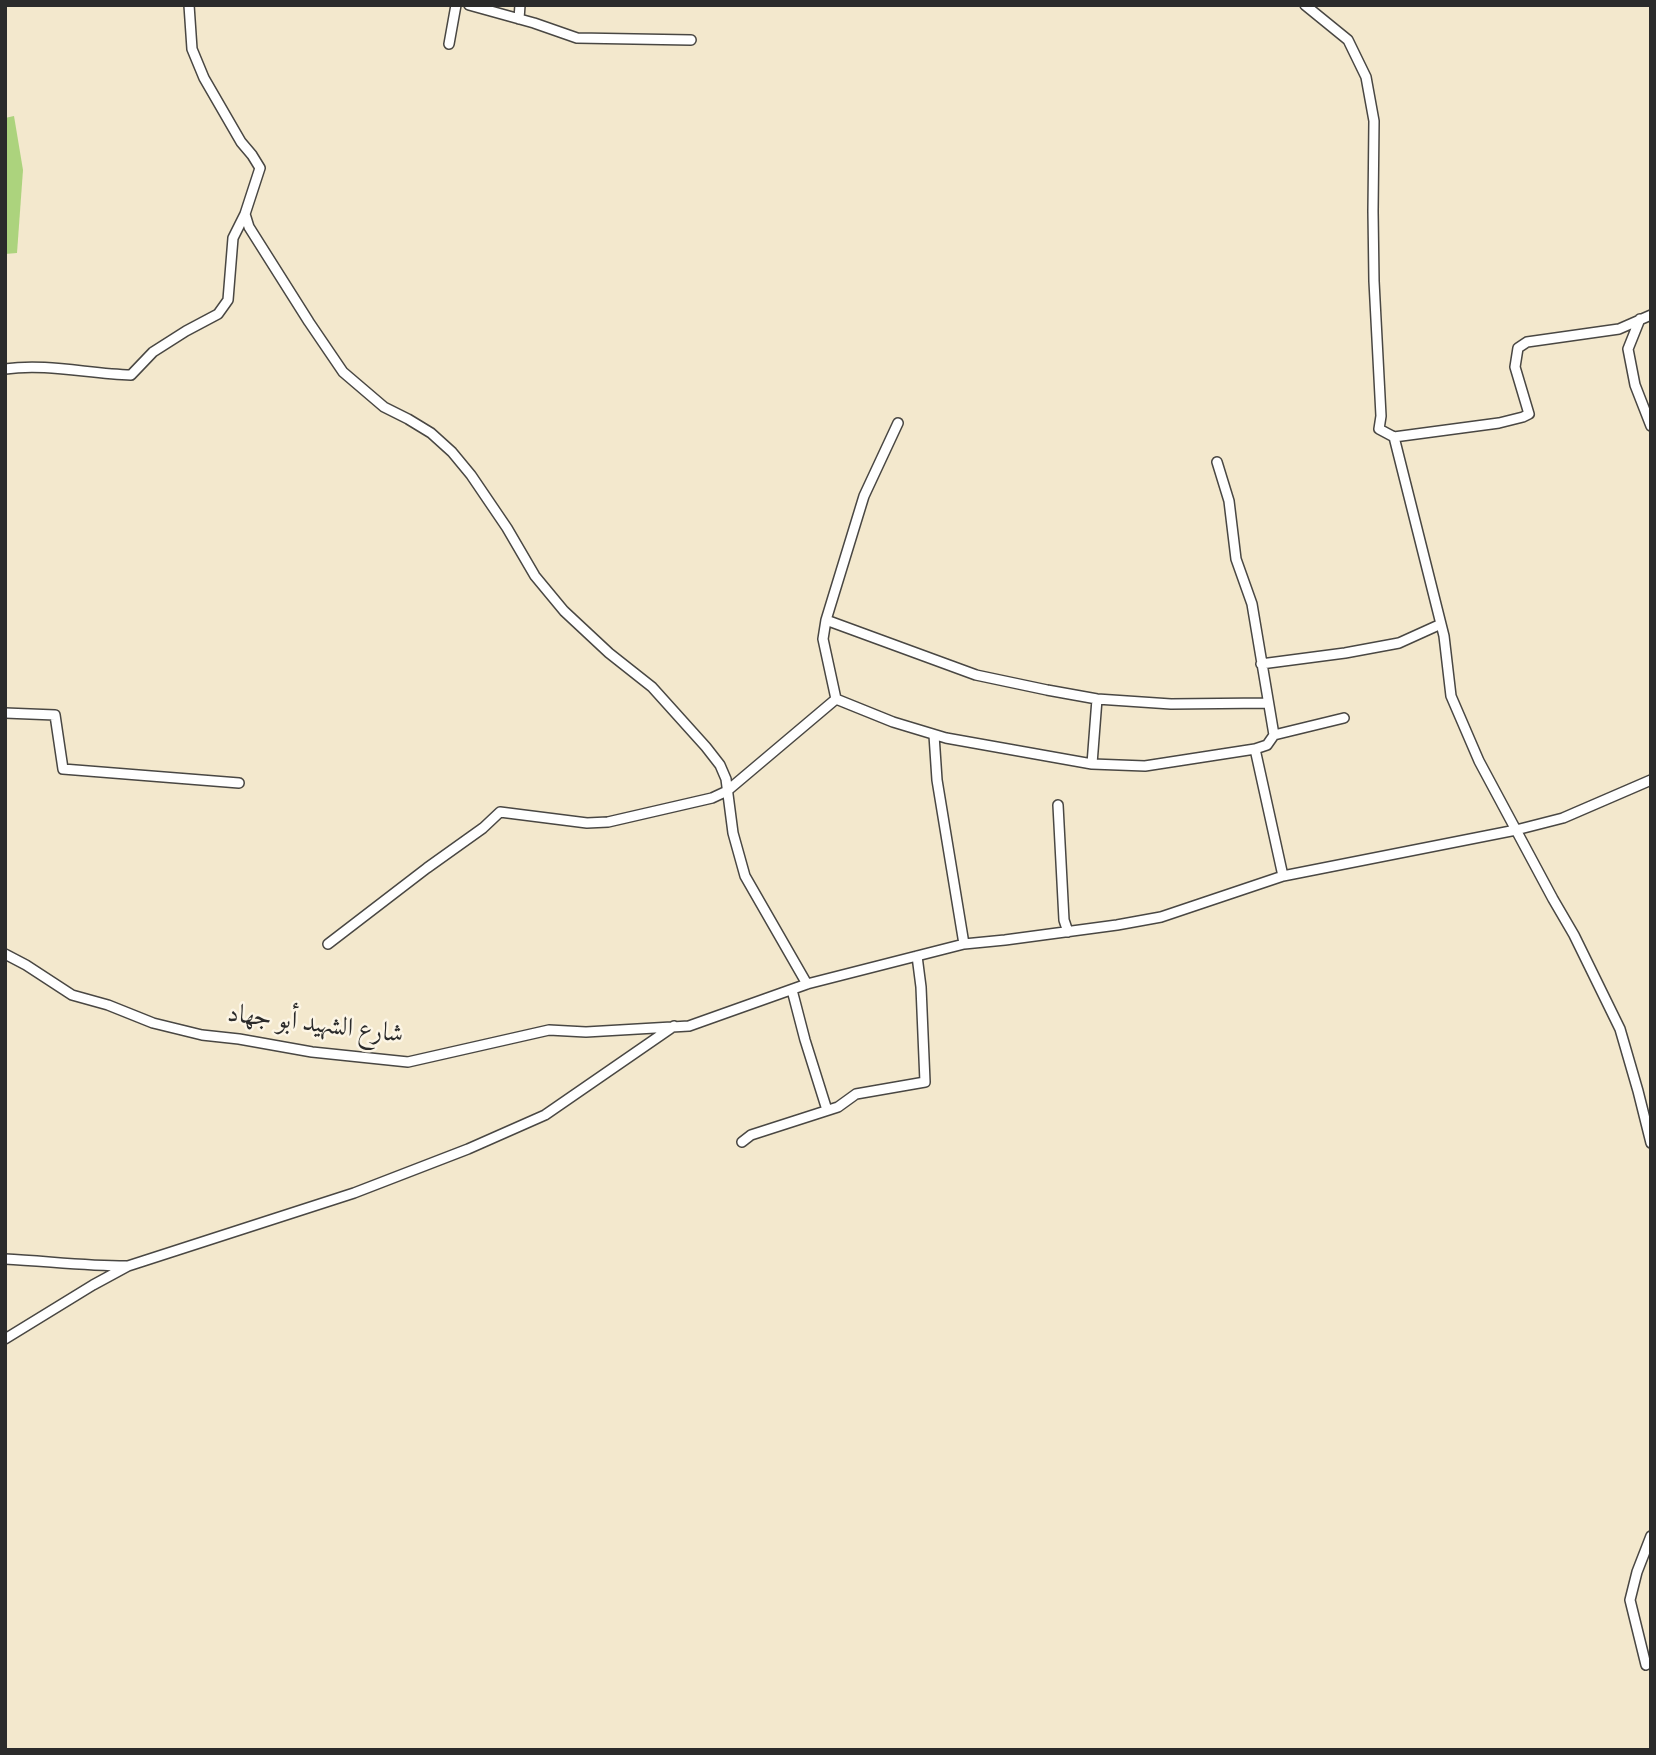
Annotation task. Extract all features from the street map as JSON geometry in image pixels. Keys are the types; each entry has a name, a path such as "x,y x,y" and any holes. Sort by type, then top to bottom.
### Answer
{"street":[{"path":"5,369 19,367 131,375 153,352 218,314 228,300 233,238 245,214 260,167 241,142 204,78 192,49 189,5"},
{"path":"449,44 456,5"},
{"path":"469,5 577,38 691,40"},
{"path":"519,19 520,5"},
{"path":"1305,5 1348,40 1366,77 1374,121 1374,281 1380,429 1394,438 1523,417 1529,414 1515,367 1518,348 1527,342 1619,329 1651,314"},
{"path":"245,214 249,227 344,372 384,407 431,433 452,452 507,528 535,576 564,611 609,653 657,692 720,765 726,779 733,833 745,876 807,984"},
{"path":"1640,319 1628,349 1634,385 1651,426"},
{"path":"836,699 823,639 826,620 864,496 898,423"},
{"path":"1394,438 1444,636 1451,696 1479,761 1574,935 1620,1029 1651,1143"},
{"path":"1217,462 1229,500 1236,559 1252,604 1274,735"},
{"path":"826,620 976,675 1097,699 1171,704 1268,702"},
{"path":"1261,664 1399,643 1441,624"},
{"path":"328,944 483,828 500,812 587,823 608,821 712,798 727,791 836,699"},
{"path":"836,699 893,722 934,734 1092,764 1145,766 1255,750 1267,745 1274,735 1344,718"},
{"path":"1092,764 1097,699"},
{"path":"5,713 55,715 63,769 239,783"},
{"path":"934,734 937,780 964,944"},
{"path":"1255,750 1283,876"},
{"name":"شارع الشهيد أبو جهاد","path":"5,954 72,995 108,1005 153,1023 202,1035 312,1052 408,1062 549,1030 586,1032 690,1026 807,984 964,944 1068,932 1161,917 1283,876 1516,830 1563,818 1651,780"},
{"path":"1058,805 1064,920 1068,932"},
{"path":"742,1142 751,1135 838,1107 856,1094 925,1082 917,956"},
{"path":"792,990 827,1110"},
{"path":"5,1339 93,1284 128,1266 354,1193 545,1115 676,1025"},
{"path":"5,1259 128,1266"},
{"path":"1646,1665 1630,1600 1651,1536"}],"green space":[{"path":"14,116 23,170 17,253 5,254 5,118"}]}
